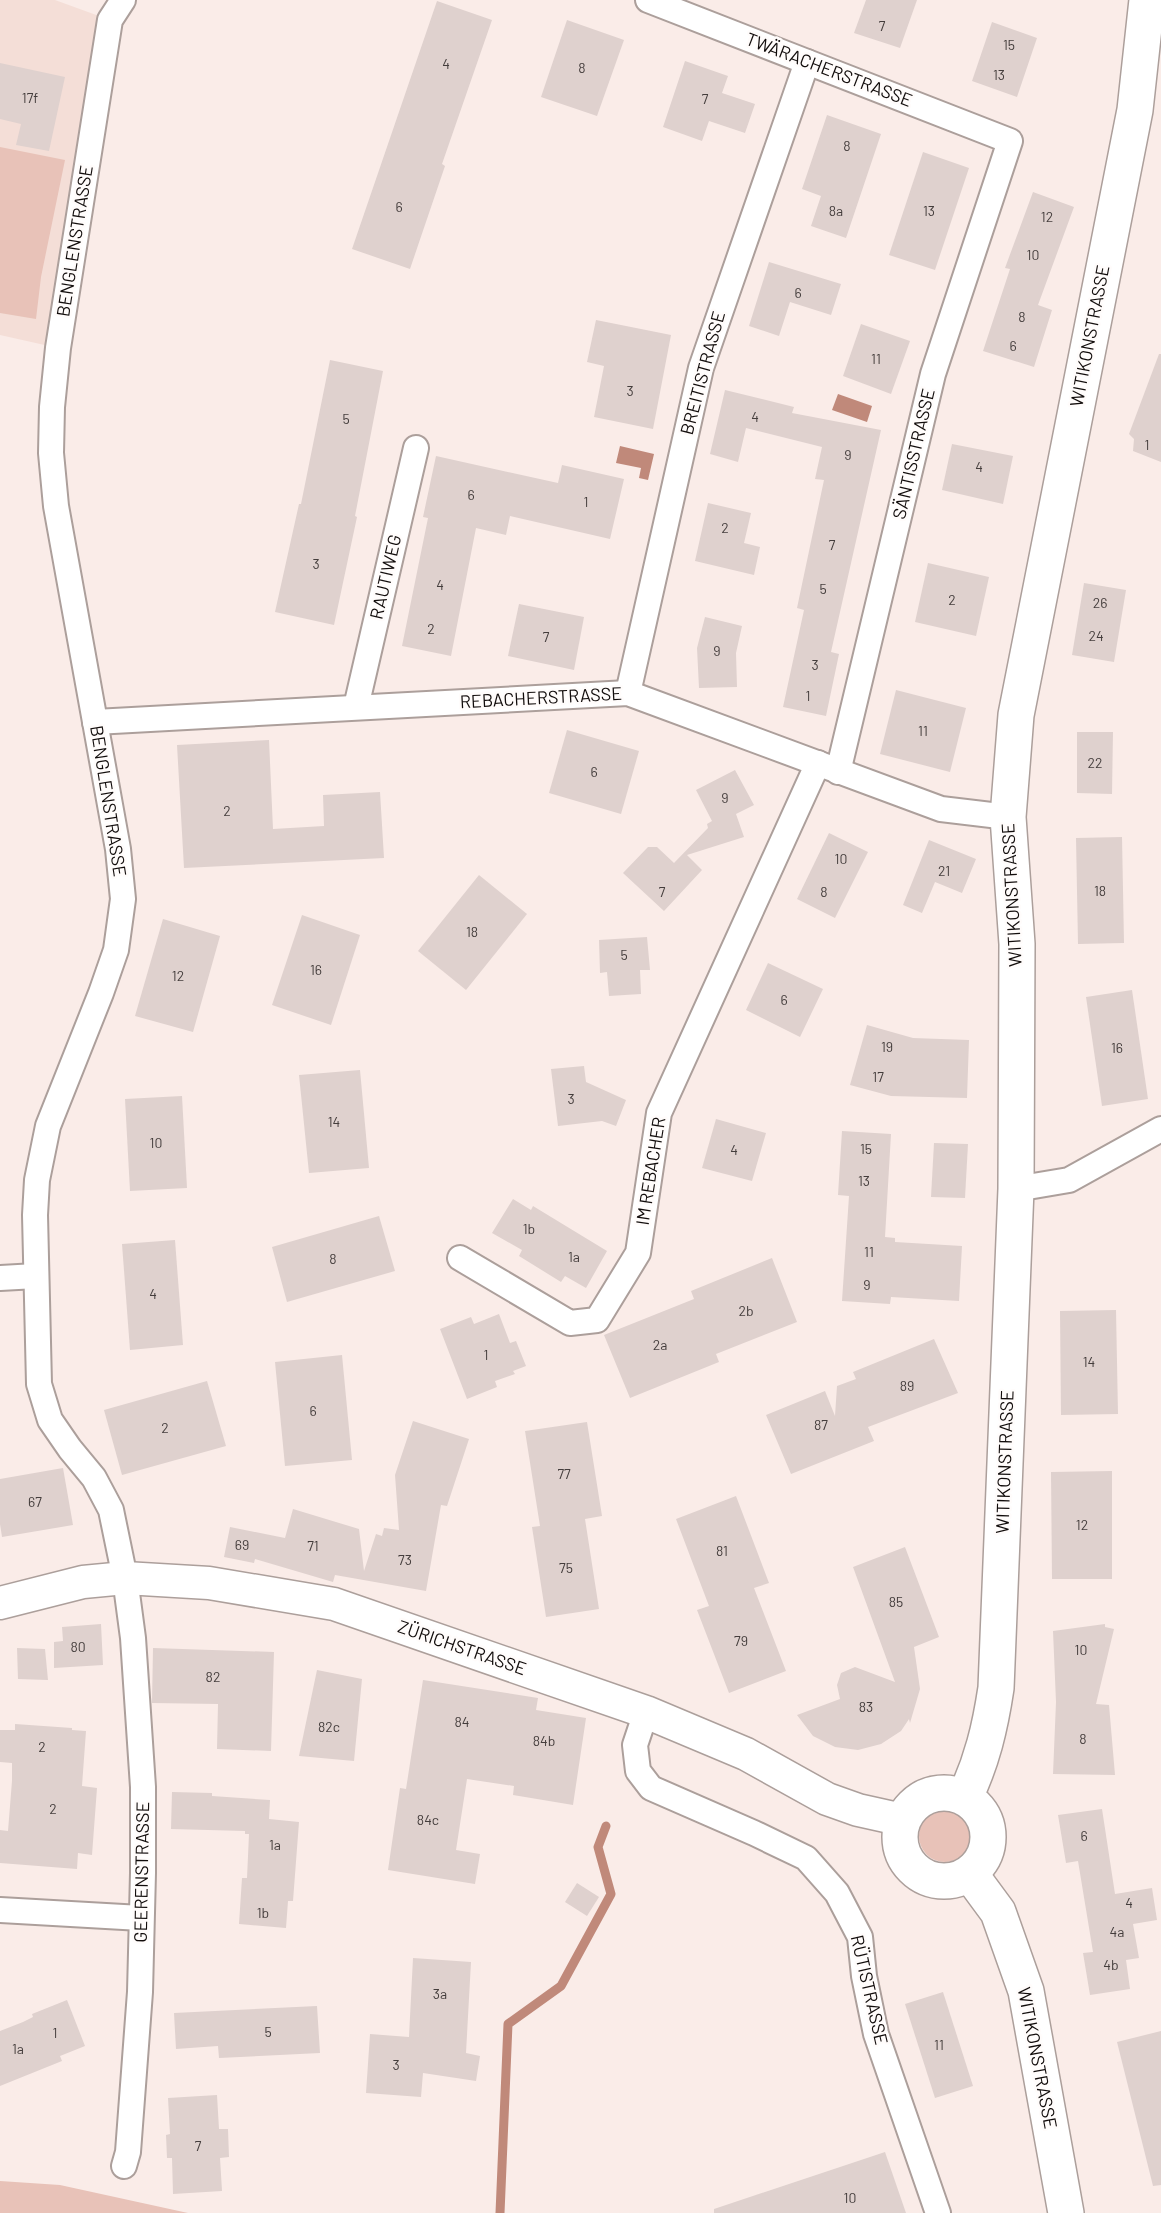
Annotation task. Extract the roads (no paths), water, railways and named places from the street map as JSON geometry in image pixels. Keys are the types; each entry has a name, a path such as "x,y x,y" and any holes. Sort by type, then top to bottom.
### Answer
{"main road":[{"name":"WITIKONSTRASSE","path":"965,1797 978,1770 989,1734 996,1688 1016,1189 1017,944 1008,817 1016,715 1135,110 1147,0"},
{"path":"953,1793 965,1797 981,1812 989,1834 985,1856 970,1874 957,1880 943,1882 916,1872 901,1848 900,1834 909,1809 929,1795 953,1793"},
{"name":"WITIKONSTRASSE","path":"970,1874 998,1912 1026,1991 1066,2213"}],"street":[{"name":"BENGLENSTRASSE","path":"123,0 110,20 58,348 51,453 56,506 118,849 123,899 116,950 45,1137 37,1180 35,1215 39,1384 50,1420 69,1449 94,1478 111,1510 125,1578"},
{"name":"TWÄRACHERSTRASSE","path":"648,0 1010,141"},
{"name":"BREITISTRASSE","path":"628,693 701,368 807,62"},
{"name":"SÄNTISSTRASSE","path":"828,767 933,374 1010,141"},
{"name":"RAUTIWEG","path":"356,707 416,448"},
{"name":"REBACHERSTRASSE","path":"95,723 628,693 941,809 1008,817"},
{"name":"IM REBACHER","path":"460,1258 570,1323 597,1320 638,1253 659,1112 828,767"},
{"path":"1016,1189 1069,1181 1161,1129"},
{"path":"0,1278 36,1276"},
{"name":"ZÜRICHSTRASSE","path":"0,1603 83,1582 125,1578 209,1583 334,1604 646,1712 746,1754 828,1799 858,1810 903,1820"},
{"name":"GEERENSTRASSE","path":"124,2166 128,2152 140,1992 144,1787 136,1674 125,1578"},
{"name":"RÜTISTRASSE","path":"646,1712 635,1745 638,1770 651,1788 806,1858 837,1893 860,1937 864,1976 876,2034 938,2213"},
{"path":"0,1910 141,1917"}],"waterway":[{"path":"500,2213 508,2024 561,1986 611,1894 598,1847 606,1826"}]}
